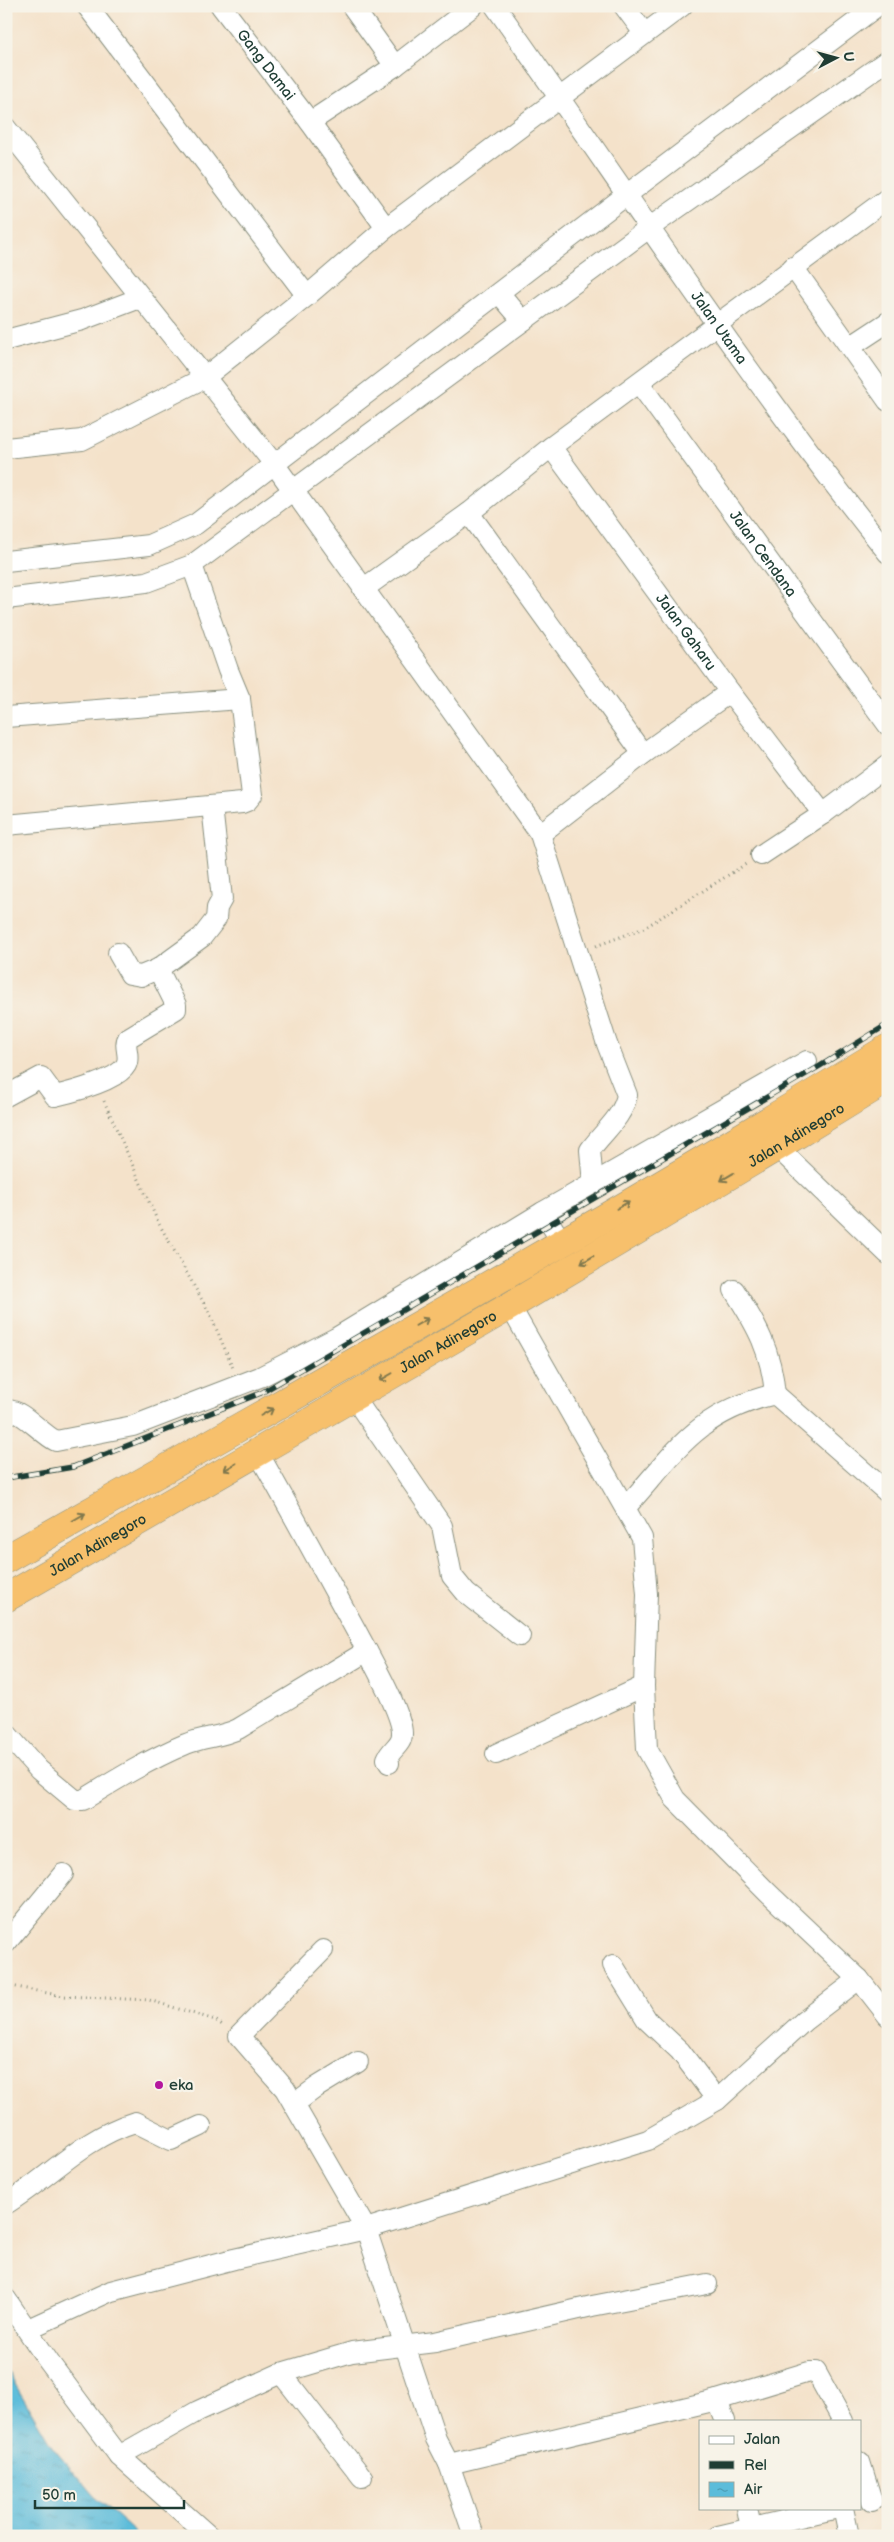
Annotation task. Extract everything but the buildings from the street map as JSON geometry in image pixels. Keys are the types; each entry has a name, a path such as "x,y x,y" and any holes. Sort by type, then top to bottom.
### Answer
{"highway":[{"name":"Jalan Adinegoro","path":"6,1558 265,1413 768,1121 888,1048"},
{"name":"Jalan Adinegoro","path":"7,1591 59,1568 257,1451 510,1306 778,1147 888,1079"},
{"path":"44,1538 46,1558 51,1565 59,1568"}],"street":[{"path":"87,6 307,296"},
{"name":"Gang Damai","path":"220,6 310,122 386,228"},
{"path":"352,6 396,66"},
{"path":"310,122 396,66 473,6"},
{"name":"Jalan Utama","path":"494,6 716,324 850,506 888,553"},
{"path":"624,6 644,33"},
{"path":"6,448 82,440 204,378 307,296 386,228 682,6"},
{"path":"6,561 149,545 196,524 877,6"},
{"path":"6,599 146,582 192,565 295,491 649,228 888,60"},
{"path":"6,128 204,378 275,464 540,834 607,1044 627,1095 620,1115 604,1131 590,1150 593,1184"},
{"path":"363,589 469,513 551,447 888,198"},
{"path":"793,267 888,401"},
{"path":"499,293 523,321"},
{"path":"6,340 82,320 140,298"},
{"path":"850,347 888,322"},
{"name":"Jalan Cendana","path":"639,383 888,725"},
{"name":"Jalan Gaharu","path":"551,447 730,692 823,814"},
{"path":"469,513 643,754"},
{"path":"6,825 247,802 252,795 240,699 228,670 192,565"},
{"path":"540,834 643,754 730,692"},
{"path":"6,717 240,699"},
{"path":"761,855 823,814 888,765"},
{"path":"118,953 133,975 141,976 158,969 202,937 215,921 217,908 222,902 212,806"},
{"path":"6,1096 41,1077 55,1096 96,1083 122,1070 128,1060 126,1042 128,1038 176,1009 176,1004 158,969"},
{"path":"6,1410 16,1411 48,1437 56,1441 133,1426 240,1384 336,1338 543,1212 807,1061"},
{"path":"778,1147 888,1254"},
{"path":"543,1212 561,1241"},
{"path":"734,1290 749,1313 769,1354 775,1394 888,1493"},
{"path":"510,1306 600,1468 626,1506 642,1538 647,1594 644,1686 647,1749 675,1799 768,1893 859,1979 888,2016"},
{"path":"626,1506 689,1435 731,1407 746,1401 775,1394"},
{"path":"353,1396 442,1526 452,1576 466,1593 520,1636"},
{"path":"257,1451 391,1699 402,1733 397,1747 389,1754 387,1759 389,1763"},
{"path":"6,1733 45,1775 75,1800 83,1800 145,1763 170,1751 198,1740 226,1735 238,1729 367,1652"},
{"path":"496,1754 644,1686"},
{"path":"6,1943 63,1874"},
{"path":"323,1950 239,2036 286,2089 366,2229 436,2439 449,2464 474,2536"},
{"path":"613,1965 647,2020 680,2051 717,2100"},
{"path":"28,2329 111,2291 234,2259 366,2229 648,2140 717,2100 804,2021 859,1979"},
{"path":"294,2104 317,2087 358,2062"},
{"path":"6,2204 60,2166 88,2143 115,2128 135,2122 170,2140 201,2126"},
{"path":"119,2456 198,2410 281,2374 352,2352 406,2347 592,2306 707,2284"},
{"path":"6,2299 119,2456 209,2536"},
{"path":"449,2464 718,2400 809,2372 816,2372 842,2420"},
{"path":"281,2374 362,2477"},
{"path":"718,2400 725,2420"},
{"path":"862,2468 874,2501"},
{"path":"747,2510 751,2528"},
{"path":"718,2536 829,2510"},
{"path":"843,2510 849,2536"}],"path":[{"path":"578,953 644,928 761,855"},
{"path":"96,1083 158,1222 210,1314 240,1384"},
{"path":"6,1985 63,1996 148,2000 215,2020 239,2036"}],"water":[{"path":"6,2369 53,2448 94,2496 139,2536 6,2536"}],"railway":[{"path":"6,1478 73,1467 261,1393 820,1066 888,1024"}],"place":[{"name":"eka","path":"159,2085"}]}
